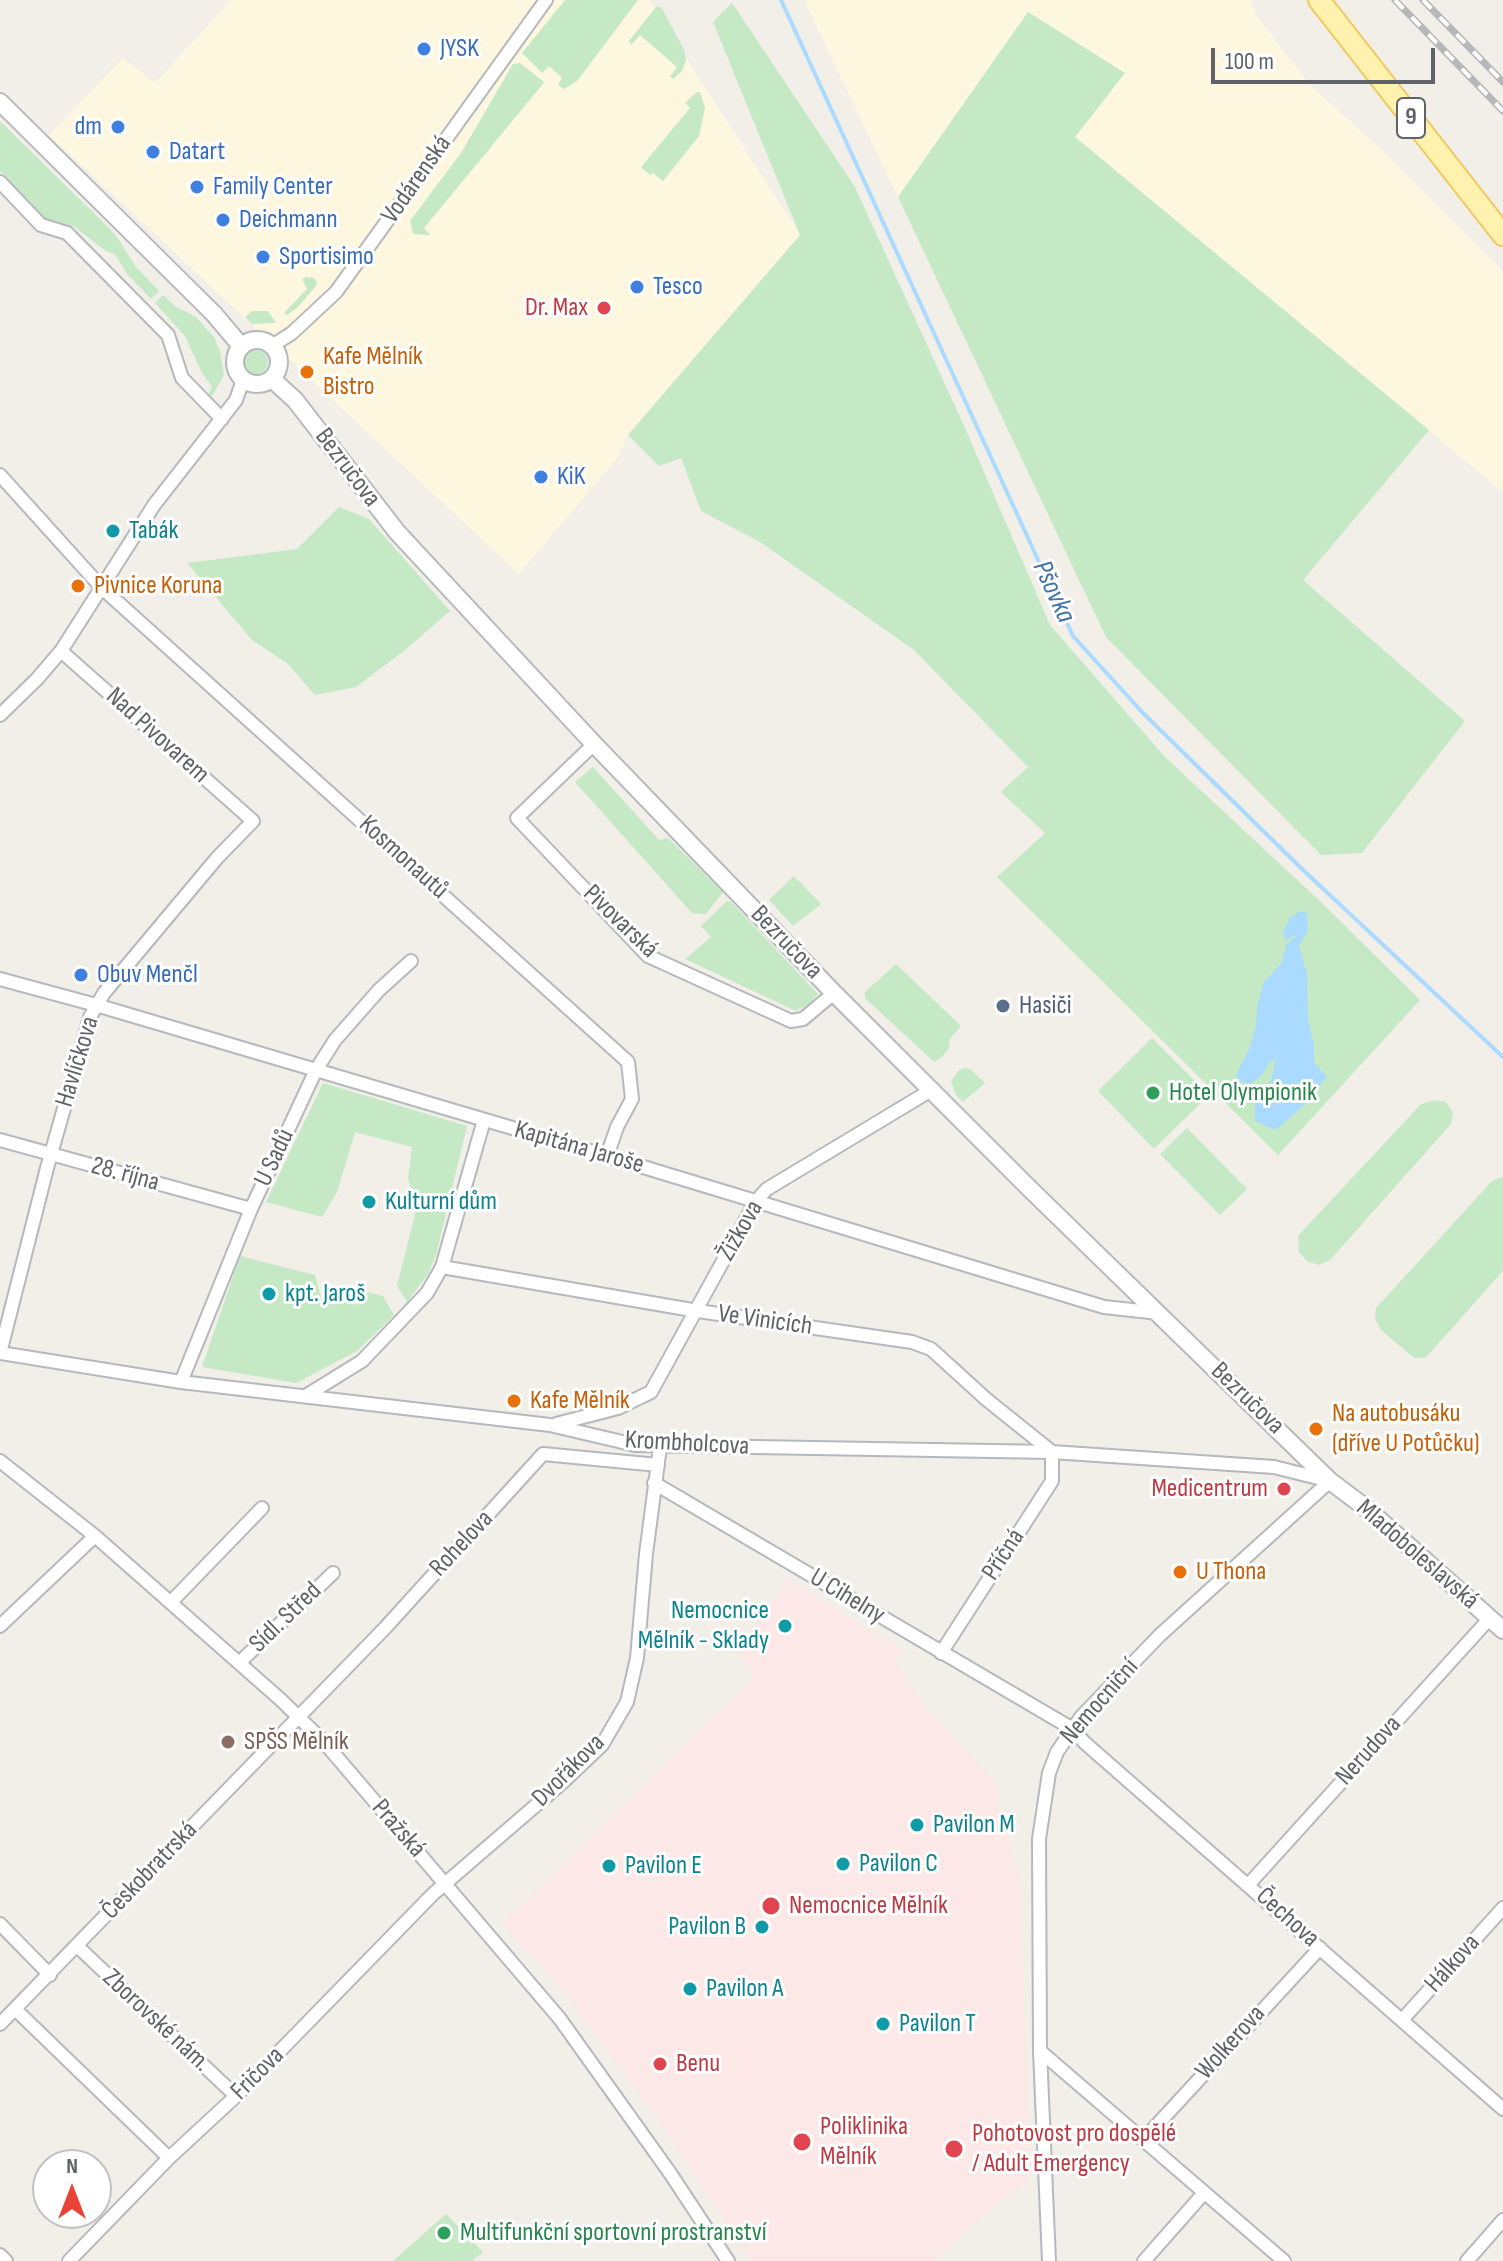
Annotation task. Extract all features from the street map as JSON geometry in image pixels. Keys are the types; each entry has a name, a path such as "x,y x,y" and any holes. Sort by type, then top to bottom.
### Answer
{"main road":[{"name":"9","path":"1319,0 1503,235"}],"street":[{"name":"Vodárenská","path":"272,346 292,333 336,292 546,0"},
{"path":"0,102 214,314 241,346"},
{"path":"0,182 41,225 67,233 168,335 182,378 222,419"},
{"path":"257,340 272,346 279,366 272,379 255,385 243,380 236,371 234,360 241,346 257,340"},
{"name":"Bezručova","path":"272,379 295,400 397,532 594,744 834,993 1330,1481"},
{"path":"0,715 61,651 154,505 236,400 243,380"},
{"name":"Kosmonautů","path":"0,475 102,588 628,1062 632,1099 617,1127 607,1156"},
{"name":"Nad Pivovarem","path":"61,651 253,821"},
{"name":"Pivovarská","path":"594,744 517,818 648,956 791,1021 803,1019 834,993"},
{"name":"Havlíčkova","path":"0,1353 90,1017 96,1005 217,858 253,821"},
{"name":"U Sadů","path":"181,1382 251,1209 316,1070 335,1040 379,990 411,961"},
{"name":"Kapitána Jaroše","path":"0,979 607,1156 1104,1307 1159,1313"},
{"name":"Žižkova","path":"550,1425 618,1408 651,1392 756,1201 767,1189 933,1089"},
{"path":"310,1396 305,1395 362,1361 427,1293 442,1267 484,1120"},
{"name":"28. října","path":"0,1140 251,1209"},
{"name":"Ve Vinicích","path":"442,1267 698,1311 912,1342 931,1349 986,1399 1052,1452"},
{"name":"Krombholcova","path":"0,1353 181,1382 550,1425 635,1445 1052,1452 1274,1467 1330,1481"},
{"path":"654,1483 660,1447"},
{"name":"Příčná","path":"941,1653 1052,1481 1052,1452"},
{"name":"Rohelova","path":"299,1717 385,1628 543,1454 658,1465"},
{"name":"Pražská","path":"0,1461 95,1536 324,1742 560,2019 670,2173 728,2261"},
{"name":"Mladoboleslavská","path":"1330,1481 1366,1508 1503,1630"},
{"name":"Nemocniční","path":"1049,2261 1040,2051 1039,1839 1049,1773 1071,1728 1160,1635 1330,1481"},
{"name":"U Cihelny","path":"654,1483 1071,1728"},
{"name":"Dvořákova","path":"445,1883 602,1745 627,1702 637,1658 654,1483"},
{"path":"171,1602 262,1508"},
{"path":"0,1626 95,1536"},
{"name":"Sídl. Střed","path":"239,1663 333,1573"},
{"name":"Nerudova","path":"1249,1884 1490,1618"},
{"name":"Českobratrská","path":"0,2024 299,1717"},
{"name":"Čechova","path":"1071,1728 1503,2109"},
{"name":"Fričova","path":"69,2261 445,1883"},
{"name":"Hálkova","path":"1402,2020 1503,1908"},
{"path":"0,1924 50,1975"},
{"name":"Zborovské nám.","path":"77,1946 236,2096"},
{"name":"Wolkerova","path":"1144,2139 1320,1948"},
{"path":"15,2009 169,2158"},
{"path":"1040,2051 1284,2261"},
{"path":"1144,2261 1204,2193"},
{"path":"1467,2261 1503,2220"},
{"path":"0,2255 6,2261"}],"shaded area":[{"path":"231,0 649,0 800,235 628,435 618,457 519,574 49,135 123,58 155,83"},
{"path":"804,0 1250,0 1257,16 1309,84 1387,155 1503,271 1503,492 1075,137 1124,73 1028,12 898,197"},
{"name":"Nemocnice Mělník","path":"787,1579 902,1650 895,1663 923,1705 996,1783 999,1809 1021,1888 1029,2179 933,2261 752,2261 656,2116 562,1989 502,1924 753,1678 738,1648"}],"green space":[{"path":"565,0 638,0 577,81 564,89 558,85 562,78 549,66 542,73 522,53"},
{"path":"732,3 855,187 965,428 1050,625 1165,757 1322,903 1420,1000 1278,1155 997,877 1045,833 1001,792 1028,767 914,650 760,542 701,511 681,458 659,466 628,435 800,235 713,22"},
{"path":"656,7 661,7 684,50 686,60 682,71 673,79 670,77 677,67 640,35 631,45 629,41"},
{"path":"1028,12 1125,73 1075,137 1429,430 1303,580 1465,721 1362,853 1321,855 1106,637 898,197"},
{"path":"520,63 544,82 424,228 431,235 413,234 410,221 461,153 513,64"},
{"path":"700,92 705,108 699,136 663,181 653,173 650,175 641,167 690,108 685,103"},
{"path":"0,121 115,234 136,267 159,291 151,299 127,274 115,254 106,251 73,226 44,218 0,171"},
{"path":"314,278 316,286 287,315 284,313 307,289 302,279"},
{"path":"163,295 175,306 196,317 214,337 224,375 212,396 209,394 212,387 185,336 155,303"},
{"path":"252,311 268,311 276,323 252,324 245,317"},
{"path":"256,350 264,354 268,362 264,370 256,374 248,370 244,362 248,354"},
{"path":"339,507 369,519 450,611 356,687 315,695 288,664 252,640 187,563 297,549"},
{"path":"593,767 659,840 668,838 723,892 706,914 692,913 575,782"},
{"path":"794,876 821,904 793,926 769,900"},
{"path":"727,901 818,994 806,1006 796,1011 685,959 711,937 701,926"},
{"path":"896,964 961,1026 950,1039 949,1048 943,1056 934,1062 865,998 865,992"},
{"name":"Hotel Olympionik","path":"1152,1038 1209,1095 1154,1149 1098,1091"},
{"path":"964,1068 970,1069 985,1083 963,1102 956,1095 951,1081"},
{"path":"323,1083 467,1126 436,1255 428,1274 407,1302 397,1286 417,1206 408,1179 412,1147 355,1132 337,1192 322,1217 266,1202"},
{"path":"1435,1100 1446,1102 1453,1113 1451,1124 1330,1260 1319,1265 1307,1261 1299,1252 1298,1236 1421,1104"},
{"path":"1187,1128 1247,1189 1220,1215 1160,1154"},
{"path":"1503,1177 1503,1271 1429,1354 1424,1358 1414,1358 1380,1329 1375,1318 1376,1308 1493,1180"},
{"path":"240,1256 315,1275 321,1297 359,1305 364,1291 383,1296 394,1315 357,1351 296,1383 202,1367"},
{"name":"Multifunkční sportovní prostranství","path":"446,2214 483,2252 472,2261 393,2261"}],"water":[{"path":"1300,911 1307,913 1308,930 1299,946 1307,974 1308,1019 1314,1044 1314,1063 1327,1077 1305,1104 1276,1130 1255,1121 1255,1098 1270,1083 1276,1059 1250,1084 1240,1082 1236,1075 1250,1047 1264,982 1281,964 1287,944 1296,936 1286,941 1283,934 1289,919"}],"waterway":[{"name":"Pšovka","path":"781,0 1073,636 1143,713 1302,869 1503,1057"}],"railway":[{"path":"1395,0 1503,111"},
{"path":"1423,0 1503,82"}],"place":[{"name":"JYSK","path":"424,49"},
{"name":"dm","path":"118,127"},
{"name":"Datart","path":"153,152"},
{"name":"Family Center","path":"197,187"},
{"name":"Deichmann","path":"223,220"},
{"name":"Sportisimo","path":"263,257"},
{"name":"Tesco","path":"637,287"},
{"name":"Dr. Max","path":"604,308"},
{"name":"Kafe Mělník Bistro","path":"307,372"},
{"name":"KiK","path":"541,477"},
{"name":"Tabák","path":"113,531"},
{"name":"Pivnice Koruna","path":"78,586"},
{"name":"Obuv Menčl","path":"81,975"},
{"name":"Hasiči","path":"1003,1006"},
{"name":"Hotel Olympionik","path":"1153,1093"},
{"name":"Kulturní dům","path":"369,1202"},
{"name":"kpt. Jaroš","path":"269,1294"},
{"name":"Kafe Mělník","path":"514,1401"},
{"name":"Na autobusáku (dříve U Potůčku)","path":"1316,1429"},
{"name":"Medicentrum","path":"1284,1489"},
{"name":"U Thona","path":"1180,1572"},
{"name":"Nemocnice Mělník - Sklady","path":"785,1626"},
{"name":"SPŠS Mělník","path":"228,1742"},
{"name":"Pavilon M","path":"917,1825"},
{"name":"Pavilon C","path":"843,1864"},
{"name":"Pavilon E","path":"609,1866"},
{"name":"Nemocnice Mělník","path":"771,1906"},
{"name":"Pavilon B","path":"762,1927"},
{"name":"Pavilon A","path":"690,1989"},
{"name":"Pavilon T","path":"883,2024"},
{"name":"Benu","path":"660,2064"},
{"name":"Poliklinika Mělník","path":"802,2142"},
{"name":"Pohotovost pro dospělé / Adult Emergency","path":"954,2149"},
{"name":"Multifunkční sportovní prostranství","path":"444,2233"}]}
